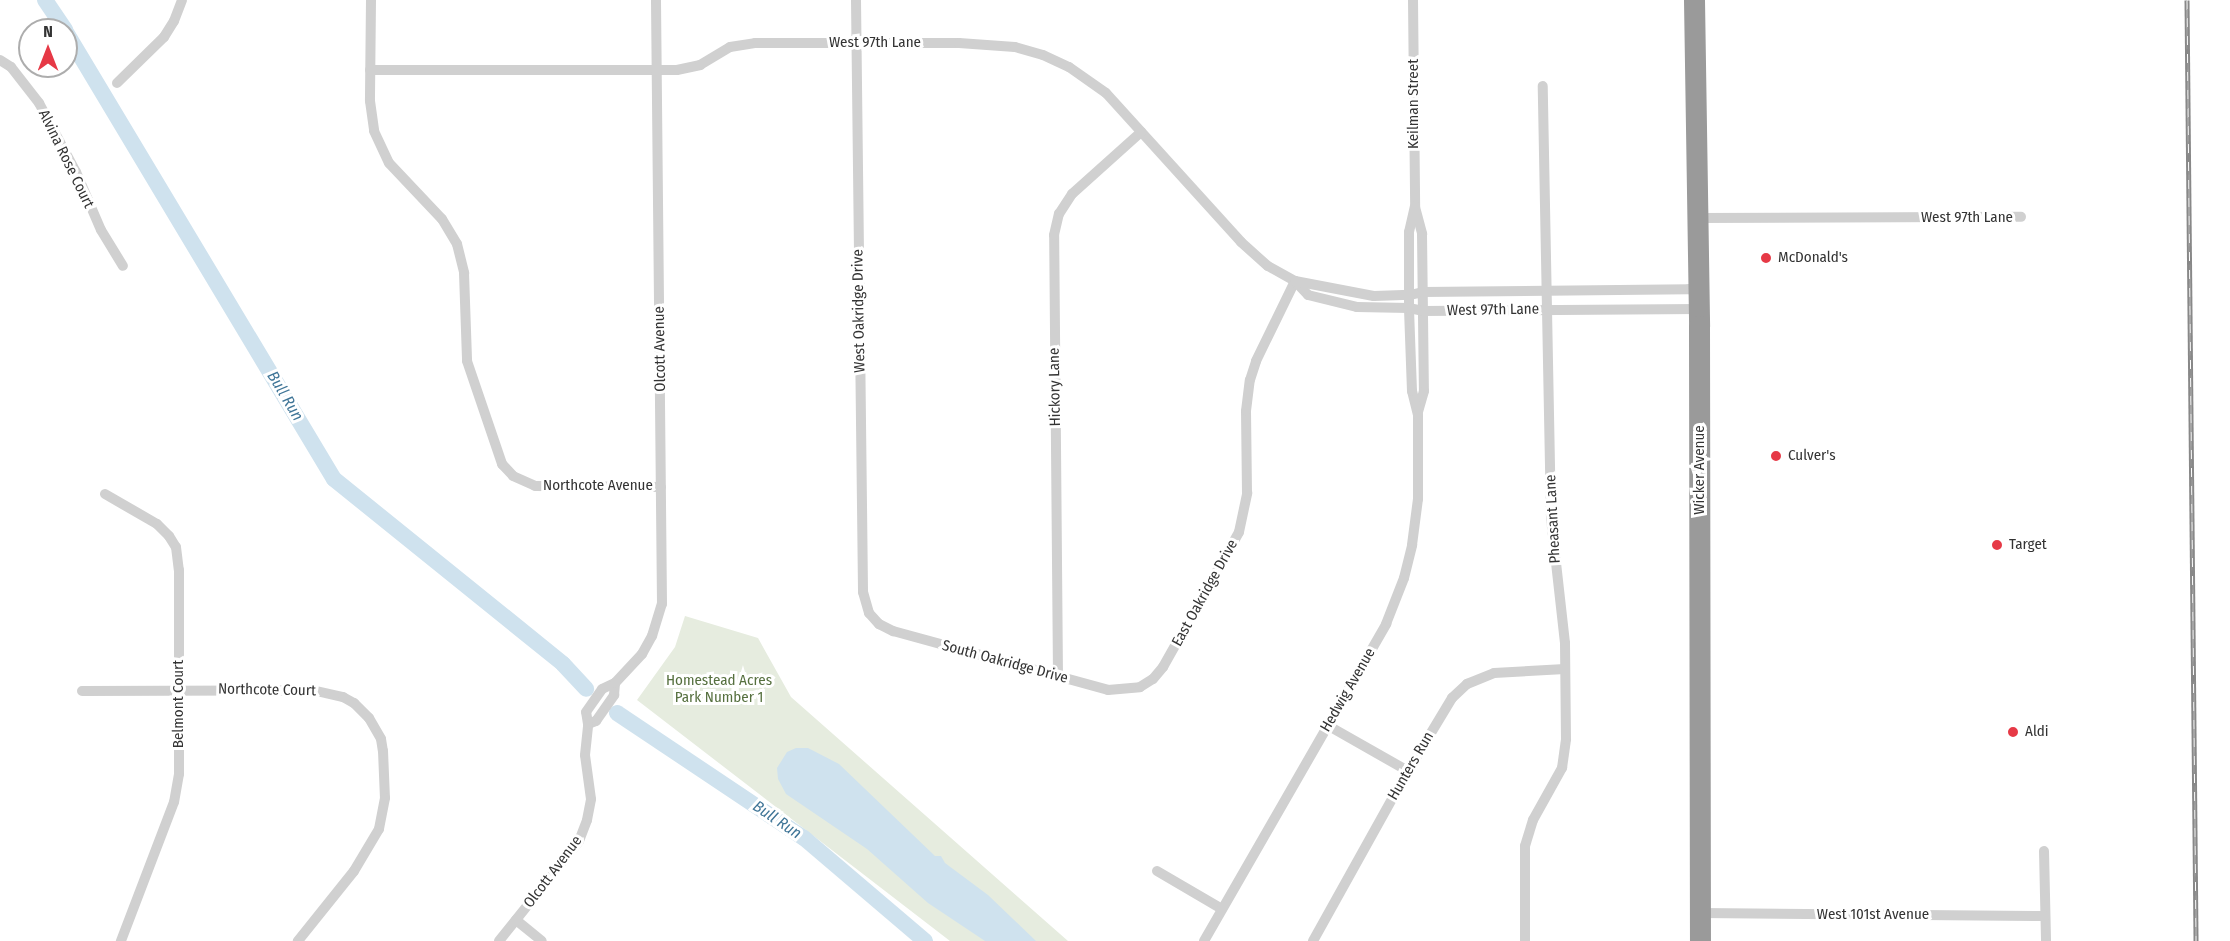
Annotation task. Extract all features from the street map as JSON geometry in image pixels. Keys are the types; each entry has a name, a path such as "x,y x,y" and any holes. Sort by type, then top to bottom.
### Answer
{"highway":[{"name":"Wicker Avenue","path":"1694,0 1699,300 1700,941"}],"street":[{"path":"117,84 164,37 174,21 182,0"},
{"name":"Northcote Avenue","path":"371,0 372,122 380,148 394,169 448,227 460,254 464,273 467,361 502,464 513,476 535,486 662,487"},
{"name":"Olcott Avenue","path":"502,937 573,849 583,831 591,799 585,743 588,724 586,712 602,689 615,683 647,646 660,614 663,591 656,0"},
{"name":"West Oakridge Drive","path":"856,0 863,592 866,606 874,620"},
{"name":"Keilman Street","path":"1413,0 1415,207 1422,234 1423,311"},
{"name":"West 97th Lane","path":"370,70 657,71 693,68 730,47 747,43 982,44 1036,53 1069,67 1095,84 1249,250 1268,266 1295,281 1362,295 1410,295 1423,292 1689,289 1699,300"},
{"name":"Alvina Rose Court","path":"0,60 11,67 39,103 73,164 101,230 123,266"},
{"name":"Pheasant Lane","path":"1525,941 1526,846 1533,820 1558,777 1564,758 1563,622 1551,532 1543,87"},
{"name":"Hickory Lane","path":"1058,676 1054,235 1059,214 1072,194 1141,132"},
{"name":"Keilman Street","path":"1410,308 1410,223 1415,207"},
{"name":"West 97th Lane","path":"1697,218 2021,217"},
{"name":"West 97th Lane","path":"1295,281 1308,295 1339,304 1367,308 1410,308 1423,311 1548,310 1699,300"},
{"name":"East Oakridge Drive","path":"1140,687 1163,668 1239,532 1247,493 1246,411 1250,380 1260,352 1295,281"},
{"name":"Hedwig Avenue","path":"1410,308 1412,391 1418,415"},
{"name":"Hedwig Avenue","path":"1204,941 1386,624 1404,578 1418,510 1418,415 1424,391 1423,311"},
{"name":"Belmont Court","path":"105,494 158,524 176,547 179,570 179,774 174,801 121,941"},
{"name":"South Oakridge Drive","path":"874,620 893,631 1108,690 1140,687"},
{"name":"Hunters Run","path":"1312,941 1446,705 1467,684 1484,675 1502,671 1565,669"},
{"name":"Northcote Court","path":"82,691 328,691 354,703 377,730 385,764 380,829 354,871 298,941"},
{"path":"1328,725 1408,771"},
{"path":"2044,851 2046,941"},
{"path":"1157,871 1222,909"},
{"name":"West 101st Avenue","path":"1701,913 2045,916"},
{"path":"516,920 543,941"},
{"path":"502,937 514,941"}],"green space":[{"name":"Homestead Acres Park Number 1","path":"685,616 758,638 791,697 1068,941 950,941 637,700 675,647"}],"water":[{"path":"796,748 808,748 839,764 935,856 941,856 945,863 988,895 1036,941 985,941 928,903 867,849 786,794 778,779 777,768 787,752"}],"waterway":[{"name":"Bull Run","path":"45,0 57,18"},
{"name":"Bull Run","path":"78,52 334,479 563,664 586,689"},
{"name":"Bull Run","path":"617,713 804,838 925,941"}],"railway":[{"path":"2187,0 2196,941"}],"place":[{"name":"McDonald's","path":"1766,258"},
{"name":"Culver's","path":"1776,456"},
{"name":"Target","path":"1997,545"},
{"name":"Aldi","path":"2013,732"}]}
